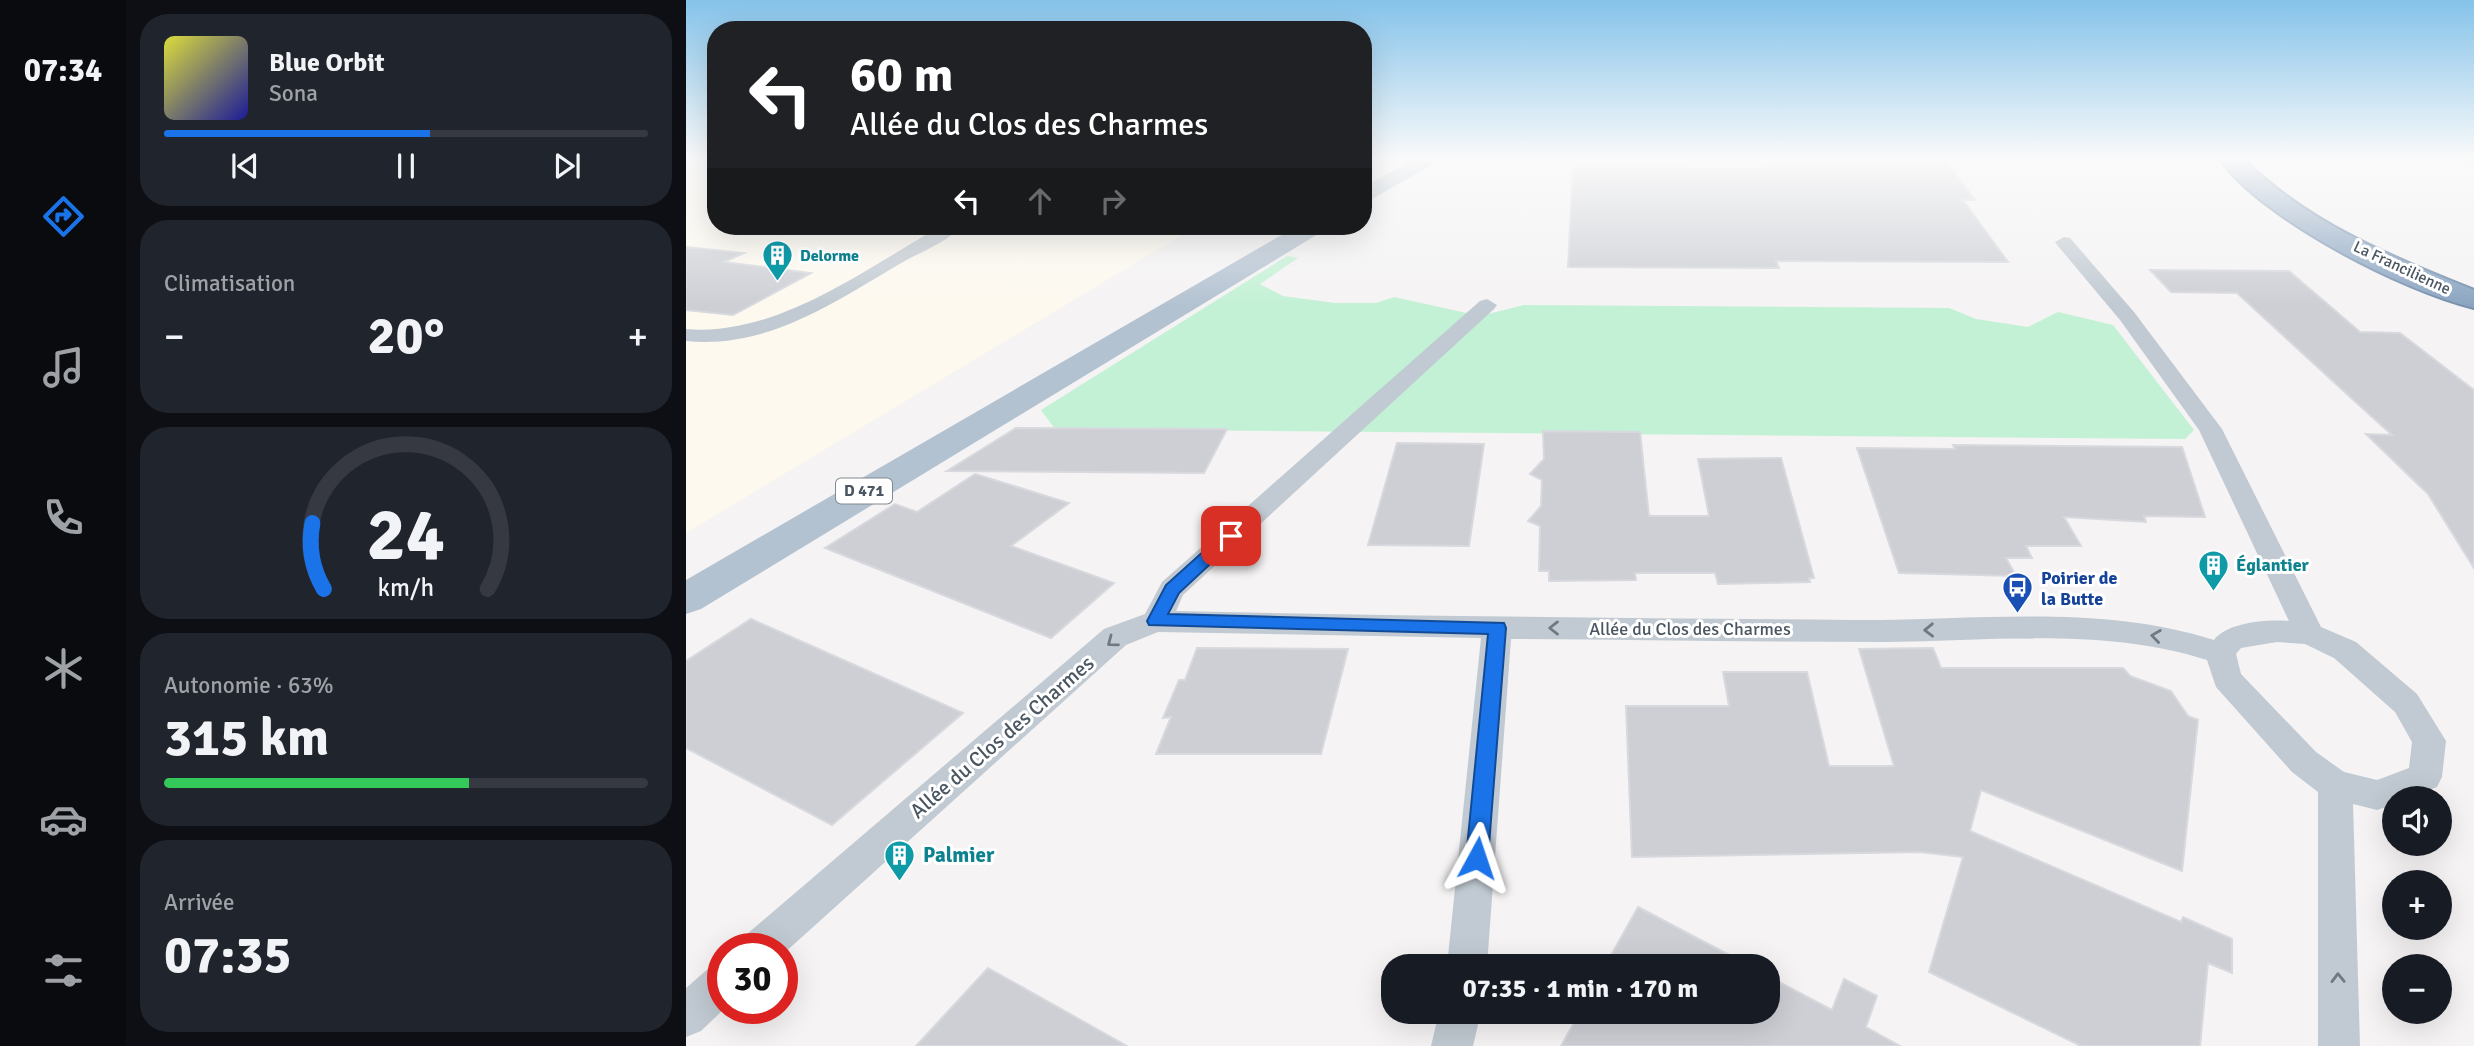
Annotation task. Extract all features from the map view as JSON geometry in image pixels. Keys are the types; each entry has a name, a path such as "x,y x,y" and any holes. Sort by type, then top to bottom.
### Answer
{"highway":[{"name":"La Francilienne","path":"2288,208 2385,261 2474,300"}],"main road":[{"name":"D 471","path":"686,580 1111,325 1273,235"},
{"name":"D 471","path":"686,599 1299,235"}],"street":[{"path":"686,335 727,337 779,323 802,313 937,235"},
{"path":"2064,243 2127,316 2210,429 2310,634"},
{"path":"1156,621 1172,589 1487,304"},
{"name":"Allée du Clos des Charmes","path":"778,933 1115,637 1156,621 1497,628 1860,631 2105,628 2177,639 2221,653"},
{"path":"1468,954 1497,628"},
{"path":"2277,631 2310,634 2345,650 2406,703 2429,741 2425,777 2377,795 2335,785 2304,762 2227,679 2221,653 2231,639 2277,631"},
{"path":"2335,785 2339,1046"},
{"path":"686,1016 707,997"},
{"path":"1452,1046 1457,1024"}],"shaded area":[{"path":"686,208 707,208 707,235 1182,235 686,533"}],"green space":[{"path":"1287,256 1298,258 1260,284 1283,296 1335,303 1376,303 1394,297 1480,316 1524,305 1949,308 1976,319 2028,327 2058,312 2113,325 2194,430 2185,439 1055,429 1041,410"}],"building":[{"path":"1571,208 1969,208 2008,262 1776,261 1779,268 1568,267"},
{"name":"Delorme","path":"686,247 744,253 724,262 811,273 733,315 686,310"},
{"path":"2150,270 2289,271 2360,332 2400,333 2474,390 2474,568 2428,494 2366,434 2392,435 2237,293 2171,292"},
{"path":"1016,428 1227,429 1204,473 947,471"},
{"path":"1543,431 1640,432 1649,516 1709,516 1698,459 1781,458 1814,578 1809,578 1810,582 1718,584 1715,573 1635,573 1636,580 1549,581 1549,571 1539,571 1540,526 1528,521 1541,506 1542,480 1530,474 1544,459"},
{"path":"1397,443 1484,444 1469,546 1368,545"},
{"path":"1953,445 2182,447 2205,517 2144,516 2146,522 2064,517 2081,546 2026,546 2032,558 2006,558 2016,576 1899,573 1857,448 1955,449"},
{"path":"975,474 1069,503 1011,546 1114,583 1051,638 825,548 895,504 917,512"},
{"path":"751,619 963,713 832,825 686,748 686,661"},
{"path":"1197,648 1348,649 1321,754 1156,754 1171,717 1163,718 1179,680 1185,680"},
{"path":"1933,648 1941,668 2123,668 2130,676 2171,691 2188,716 2198,720 2182,871 1981,790 1970,831 2181,922 2183,917 2232,939 2232,973 2208,963 2200,1046 2081,1046 1929,972 1963,857 1919,852 1632,857 1626,706 1729,706 1723,672 1807,672 1829,766 1894,766 1859,649"},
{"path":"1638,907 1727,954 1612,954"},
{"path":"988,968 1079,1019 1127,1046 916,1046"},
{"path":"1844,979 1877,996 1866,1027 1900,1046 1561,1046 1573,1024 1780,1024 1780,982 1832,1010"}],"place":[{"name":"Delorme","path":"777,283"},
{"name":"Églantier","path":"2213,592"},
{"name":"Poirier de la Butte","path":"2018,615"},
{"name":"Palmier","path":"900,882"}],"route":[{"path":"1231,536 1172,589 1158,611 1156,621 1497,628 1477,858"}]}
